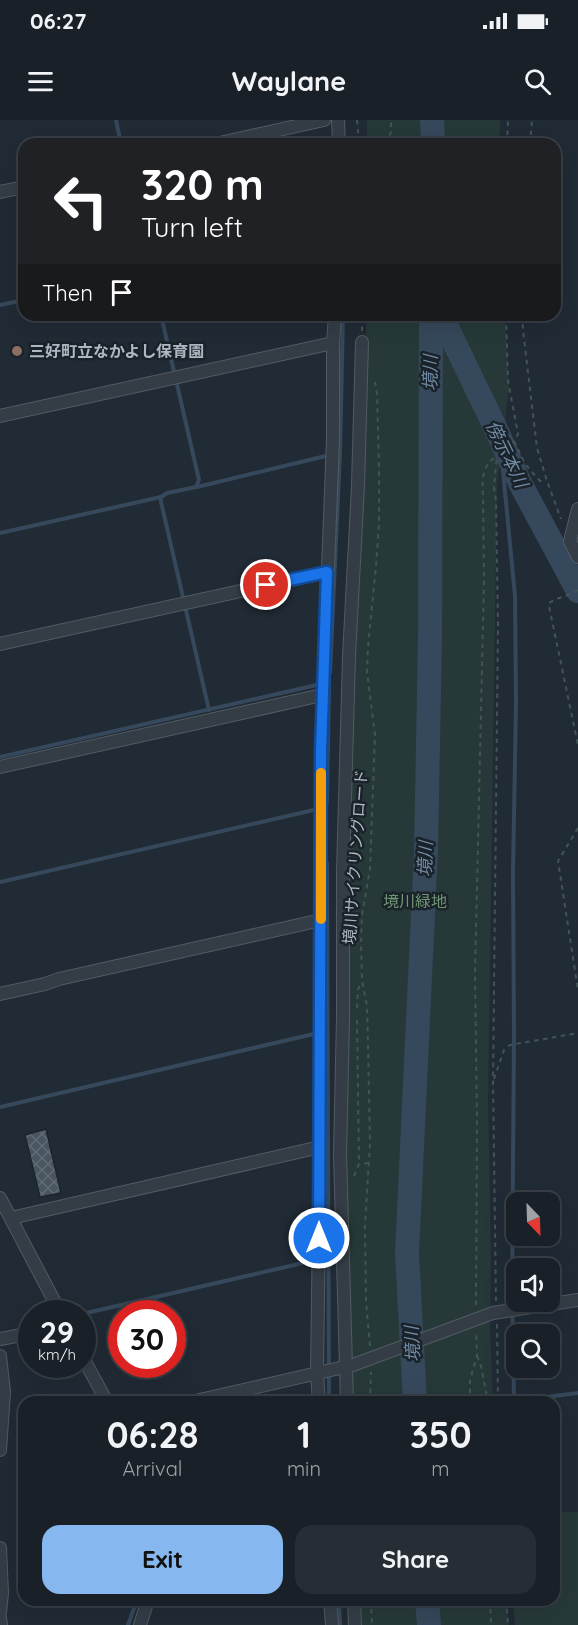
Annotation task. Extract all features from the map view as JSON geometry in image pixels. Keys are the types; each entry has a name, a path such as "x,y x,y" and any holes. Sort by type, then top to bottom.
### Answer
{"street":[{"path":"242,138 324,120"},
{"path":"338,120 339,138"},
{"path":"0,192 18,188"},
{"path":"319,1396 317,1374 322,695 333,439 335,321"},
{"path":"347,1396 340,1155 343,872 362,342"},
{"path":"0,416 333,343"},
{"path":"578,509 570,541 578,557"},
{"path":"0,644 327,572"},
{"path":"0,767 322,695"},
{"path":"0,994 321,920"},
{"path":"11,1218 320,1147"},
{"path":"0,1198 54,1300"},
{"path":"218,1396 346,1367 494,1313 578,1300"},
{"path":"0,1339 18,1336"},
{"path":"0,1356 4,1392 0,1450"},
{"path":"94,1378 104,1396"},
{"path":"0,1548 2,1576 0,1612"},
{"path":"140,1625 146,1606"},
{"path":"330,1606 332,1625"},
{"path":"354,1606 355,1625"},
{"path":"0,1618 1,1625"}],"path":[{"path":"357,120 358,138"},
{"path":"388,138 391,120"},
{"path":"507,138 508,120"},
{"path":"530,138 532,120"},
{"path":"362,321 362,342"},
{"path":"476,1309 475,974 484,580 482,482 489,461 514,441 518,434 508,381 506,321"},
{"path":"522,321 537,448 562,519"},
{"name":"境川サイクリングロード","path":"370,1348 366,1302 365,1225 370,1143 368,1045 361,944 362,915 370,869 375,735 368,672 376,566 379,467 377,394 373,376"},
{"path":"514,441 525,464 540,481 547,481"},
{"path":"497,455 494,487 498,624 493,1081 494,1313 498,1396"},
{"path":"578,590 549,603 578,745"},
{"path":"578,828 558,861 578,990"},
{"path":"359,1164 357,1016 358,990 362,980"},
{"path":"493,1081 504,1050 510,1045 578,1033"},
{"path":"470,1396 470,1380 477,1356 476,1328"},
{"path":"477,1356 487,1396"},
{"path":"370,1396 371,1369"},
{"path":"371,1606 372,1625"},
{"path":"490,1606 491,1625"},
{"path":"506,1606 508,1625"}],"green space":[{"path":"367,120 500,120 499,138 367,138"},
{"name":"境川緑地","path":"367,321 505,321 509,388 497,484 488,1101 493,1396 346,1396 345,702"},
{"path":"560,1512 578,1512 578,1625 515,1625 513,1606 560,1606"},
{"path":"349,1606 507,1606 509,1625 350,1625"}],"building":[{"path":"46,1129 61,1193 40,1197 25,1135"}],"waterway":[{"path":"116,120 120,138"},
{"name":"境川","path":"432,120 433,138"},
{"path":"0,305 18,301"},
{"path":"162,321 199,480 196,487 167,493 161,497 161,502 209,710"},
{"path":"330,673 340,453 343,321"},
{"name":"境川","path":"415,1396 407,1253 426,850 430,638 431,321"},
{"name":"傍示本川","path":"444,321 520,483 578,591"},
{"path":"197,487 330,455"},
{"path":"512,462 506,464 503,471 515,596 512,1292 514,1396"},
{"path":"0,533 161,497"},
{"path":"0,757 321,684"},
{"path":"327,802 329,689"},
{"path":"0,882 318,809"},
{"path":"327,863 329,1396"},
{"path":"0,1107 318,1033"},
{"path":"96,1311 316,1260"},
{"path":"554,1396 578,1393"},
{"path":"128,1625 135,1606"},
{"path":"339,1606 340,1625"},
{"name":"境川","path":"427,1606 429,1625"}],"slow traffic":[{"path":"321,773 321,919"}],"place":[{"name":"三好町立なかよし保育園","path":"17,351"}],"route":[{"path":"266,585 327,572 321,751 319,1238"}]}
